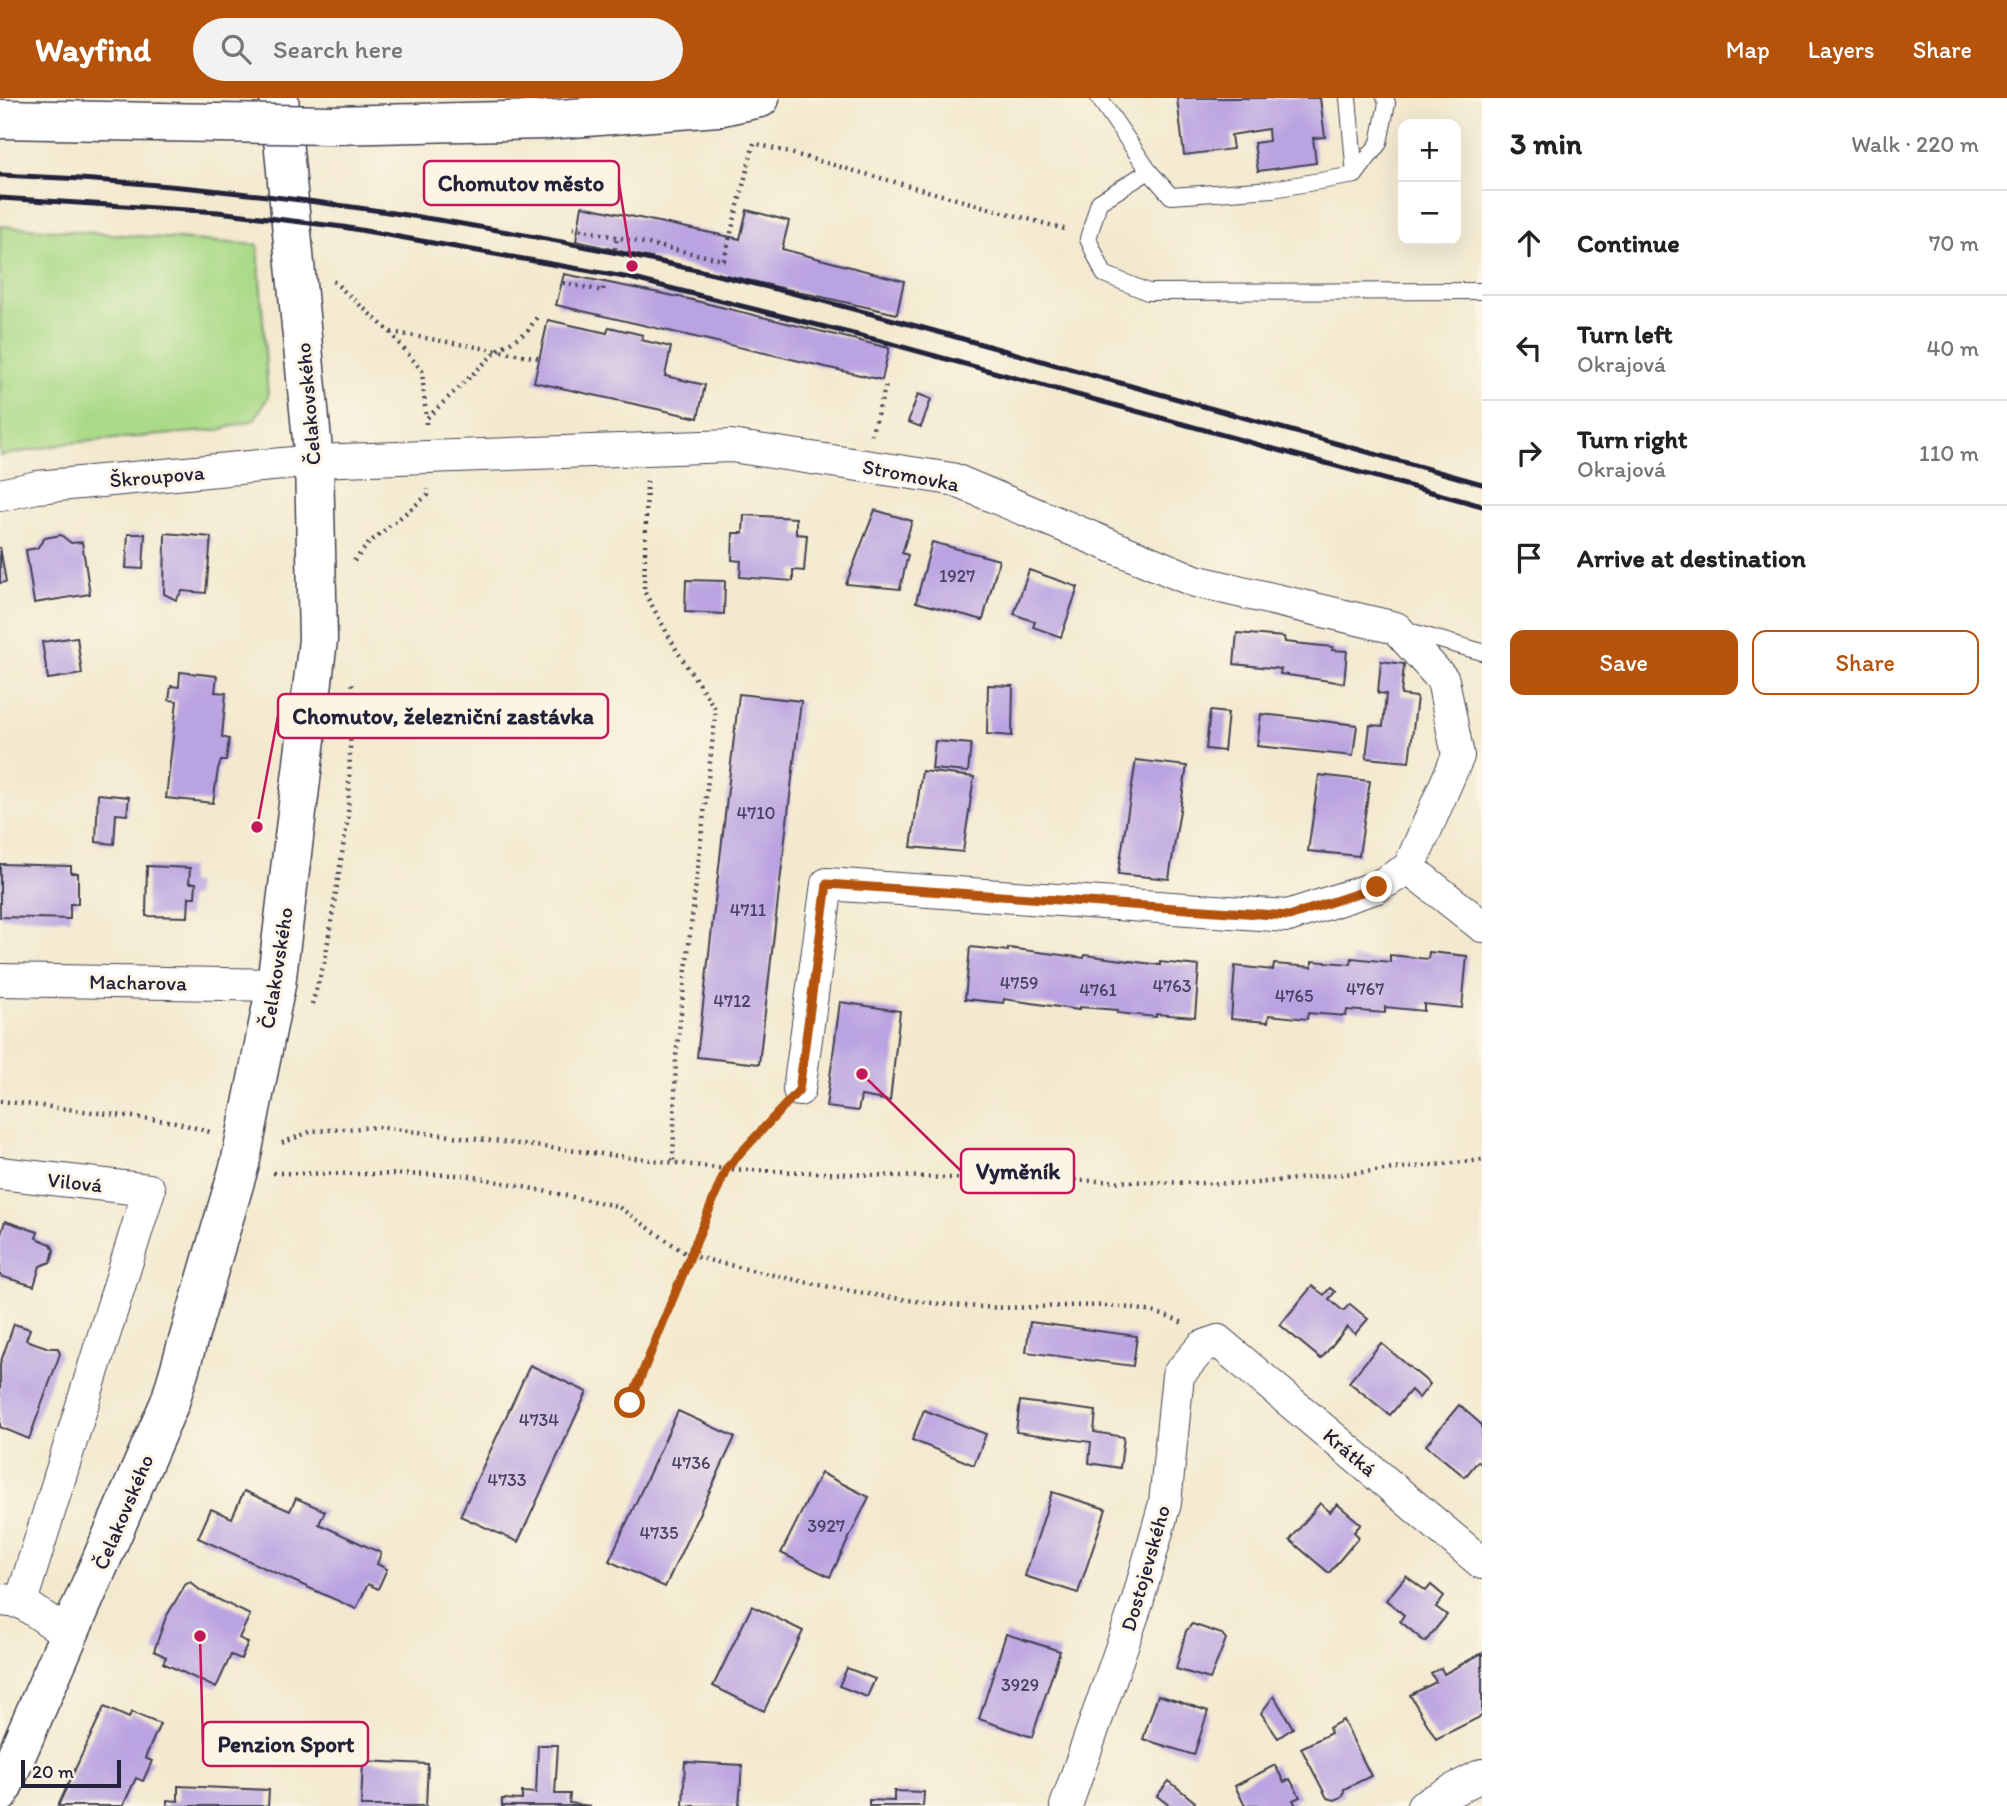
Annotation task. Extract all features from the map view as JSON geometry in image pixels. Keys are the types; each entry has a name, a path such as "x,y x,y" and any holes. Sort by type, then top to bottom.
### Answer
{"main road":[{"name":"Čelakovského","path":"0,1793 170,1402 239,1169 276,985 318,640 314,461 279,98"},
{"path":"0,119 331,125 546,120 718,107 760,98"}],"street":[{"name":"Stromovka","path":"314,461 732,446 863,464 952,479 1195,581 1396,628"},
{"name":"Škroupova","path":"0,495 37,487 314,461"},
{"path":"799,1090 827,884 1289,916 1377,887 1409,868 1458,756 1443,680 1396,628"},
{"path":"1409,868 1482,926"},
{"name":"Macharova","path":"0,980 276,985"},
{"name":"Vilová","path":"0,1173 149,1190 11,1601"},
{"name":"Krátká","path":"1218,1341 1482,1563"},
{"name":"Dostojevského","path":"1066,1806 1137,1603 1165,1503 1178,1375 1202,1347 1218,1341"},
{"path":"11,1601 70,1635"},
{"path":"1423,1806 1482,1775"}],"lane":[{"path":"1099,98 1149,171 1171,196 1273,189 1355,175 1379,143 1387,103 1385,98"},
{"path":"1348,98 1355,175"},
{"path":"1149,171 1099,202 1087,239 1104,274 1148,292 1482,290"},
{"name":"Stromovka","path":"1396,628 1482,652"}],"path":[{"path":"573,228 724,260 754,143 1064,229 1087,239"},
{"path":"615,249 617,237"},
{"path":"294,246 390,332 422,371 426,419"},
{"path":"563,283 603,290 604,281"},
{"path":"499,349 527,332 537,317"},
{"path":"390,332 539,358"},
{"path":"863,464 887,382"},
{"path":"647,449 644,591 677,651 716,710 676,1056 673,1163"},
{"path":"630,1403 688,1255 726,1169 799,1090"},
{"path":"0,1101 175,1122 219,1135"},
{"path":"280,1144 312,1131 377,1127 726,1169 949,1178 1255,1184 1482,1160"},
{"path":"239,1169 263,1173 464,1175 617,1206 688,1255 813,1285 981,1307 1120,1308 1172,1318 1218,1341"}],"green space":[{"path":"0,226 258,245 268,397 254,420 219,430 69,443 0,456"}],"building":[{"path":"1177,98 1320,98 1325,137 1313,138 1316,163 1258,171 1254,143 1269,141 1268,129 1231,135 1233,149 1184,155"},
{"path":"582,206 740,239 747,210 789,221 782,249 904,281 897,314 576,241"},
{"path":"564,274 684,298 889,348 882,380 556,305"},
{"path":"548,320 607,333 609,327 643,335 641,340 671,347 665,376 705,385 698,418 534,382"},
{"path":"918,394 931,399 921,427 908,422"},
{"path":"875,510 912,521 902,553 908,555 900,589 846,584"},
{"path":"744,515 796,518 796,534 807,535 804,571 793,570 793,581 740,577 741,561 732,560 733,533 743,533"},
{"path":"165,533 211,537 206,593 182,591 176,600 164,594"},
{"path":"128,534 145,534 143,569 126,568"},
{"path":"61,535 71,543 82,542 90,594 34,603 26,550 37,548 45,538"},
{"path":"932,542 999,560 983,620 916,602"},
{"path":"0,547 6,582 0,583"},
{"path":"1029,570 1078,587 1061,637 1033,627 1035,622 1014,614"},
{"path":"686,580 725,581 724,614 685,612"},
{"path":"1237,633 1284,637 1285,642 1347,651 1344,683 1280,674 1281,669 1234,664"},
{"path":"77,637 82,674 48,679 42,642"},
{"path":"1381,661 1404,664 1401,695 1417,697 1409,762 1366,758 1370,725 1383,726 1386,694 1378,693"},
{"path":"180,672 217,676 215,692 226,693 222,737 229,739 226,761 221,761 218,769 213,803 166,798 177,701 169,700 171,686 179,687"},
{"path":"988,685 1013,686 1012,736 987,734"},
{"path":"739,694 801,701 759,1064 697,1057"},
{"path":"1210,711 1228,713 1224,751 1206,749"},
{"path":"1261,714 1357,725 1353,756 1257,746"},
{"path":"935,741 971,744 968,772 932,769"},
{"path":"1136,760 1187,766 1169,879 1118,874"},
{"path":"922,771 974,777 963,852 911,847"},
{"path":"1319,775 1370,781 1359,856 1308,851"},
{"path":"98,794 129,797 127,815 116,814 114,844 96,842"},
{"path":"0,864 71,866 71,873 78,873 78,904 70,904 70,919 0,917"},
{"path":"147,866 190,868 189,883 196,883 195,897 189,897 188,917 146,916"},
{"path":"970,947 1008,951 1008,948 1084,958 1085,955 1160,965 1160,962 1199,966 1195,1017 1156,1014 1156,1017 1079,1007 1079,1010 1004,999 1003,1003 965,999"},
{"path":"1429,952 1467,956 1462,1008 1424,1004 1424,1011 1385,1007 1385,1013 1347,1010 1346,1016 1308,1013 1307,1019 1269,1015 1268,1022 1231,1019 1235,966 1273,970 1274,964 1312,967 1312,961 1351,964 1352,958 1390,962 1390,955 1428,959"},
{"path":"840,1002 900,1011 890,1101 861,1096 858,1111 826,1107"},
{"path":"5,1221 38,1232 36,1238 51,1244 54,1250 51,1262 40,1266 34,1286 0,1276 0,1237"},
{"path":"1312,1286 1324,1295 1330,1288 1335,1292 1329,1299 1343,1311 1350,1304 1368,1319 1355,1334 1347,1327 1321,1359 1280,1325"},
{"path":"1030,1322 1137,1336 1133,1366 1026,1352"},
{"path":"14,1324 30,1329 26,1340 49,1348 58,1348 60,1354 29,1439 0,1427 0,1364"},
{"path":"1381,1343 1430,1384 1419,1398 1411,1390 1390,1415 1349,1382"},
{"path":"530,1365 587,1392 518,1542 460,1516"},
{"path":"1020,1401 1096,1411 1094,1432 1124,1437 1120,1468 1089,1463 1091,1442 1016,1432"},
{"path":"1459,1405 1482,1425 1482,1465 1478,1461 1465,1477 1426,1445"},
{"path":"924,1410 986,1434 974,1465 912,1440"},
{"path":"678,1411 735,1437 665,1587 609,1561"},
{"path":"821,1473 869,1497 830,1577 781,1553"},
{"path":"244,1491 290,1511 296,1498 325,1511 319,1524 381,1553 377,1564 387,1569 378,1589 368,1584 356,1609 198,1538 211,1509 232,1518"},
{"path":"1052,1492 1106,1509 1078,1593 1025,1576"},
{"path":"1320,1503 1330,1512 1337,1504 1361,1524 1354,1532 1359,1537 1329,1573 1290,1540"},
{"path":"1406,1576 1426,1591 1431,1585 1444,1596 1436,1607 1447,1615 1425,1642 1400,1621 1404,1615 1386,1600"},
{"path":"190,1582 201,1591 250,1615 239,1638 248,1643 241,1659 231,1655 216,1688 163,1663 166,1657 154,1651 166,1617 185,1585"},
{"path":"752,1606 803,1631 764,1711 713,1686"},
{"path":"1192,1624 1222,1634 1226,1639 1210,1679 1176,1669 1186,1631"},
{"path":"1006,1634 1060,1651 1032,1737 979,1719"},
{"path":"1482,1653 1482,1716 1436,1739 1410,1695 1436,1682 1431,1673 1441,1668 1444,1674"},
{"path":"847,1668 875,1679 867,1697 839,1686"},
{"path":"1158,1695 1208,1711 1194,1755 1143,1739"},
{"path":"1274,1696 1293,1728 1278,1738 1261,1713"},
{"path":"104,1707 129,1718 131,1712 160,1724 145,1758 152,1761 143,1781 136,1778 123,1806 58,1806"},
{"path":"1343,1720 1371,1776 1344,1789 1343,1796 1335,1800 1327,1798 1301,1748 1331,1733 1329,1728"},
{"path":"538,1745 558,1745 555,1794 570,1794 569,1803 591,1806 502,1806 502,1799 522,1800 522,1792 536,1793"},
{"path":"363,1761 428,1764 426,1806 361,1806"},
{"path":"685,1762 742,1765 739,1806 683,1806"},
{"path":"1275,1765 1284,1782 1290,1779 1300,1797 1293,1800 1296,1806 1245,1806 1235,1786"},
{"path":"1169,1781 1195,1802 1192,1806 1170,1806 1157,1796"},
{"path":"178,1786 269,1790 268,1806 167,1806 167,1800 178,1801"},
{"path":"894,1791 924,1792 923,1806 869,1806 869,1800 894,1801"}],"railway":[{"path":"0,175 237,192 471,225 627,255 789,292 1482,484"},
{"path":"0,198 218,212 343,227 630,278 881,341 1482,506"}],"place":[{"name":"Chomutov město","path":"632,266"},
{"name":"Chomutov, železniční zastávka","path":"257,827"},
{"name":"Vyměník","path":"862,1074"},
{"name":"Penzion Sport","path":"200,1636"}],"route":[{"path":"630,1403 688,1255 726,1169 799,1090 827,884 1289,916 1377,887"}]}
